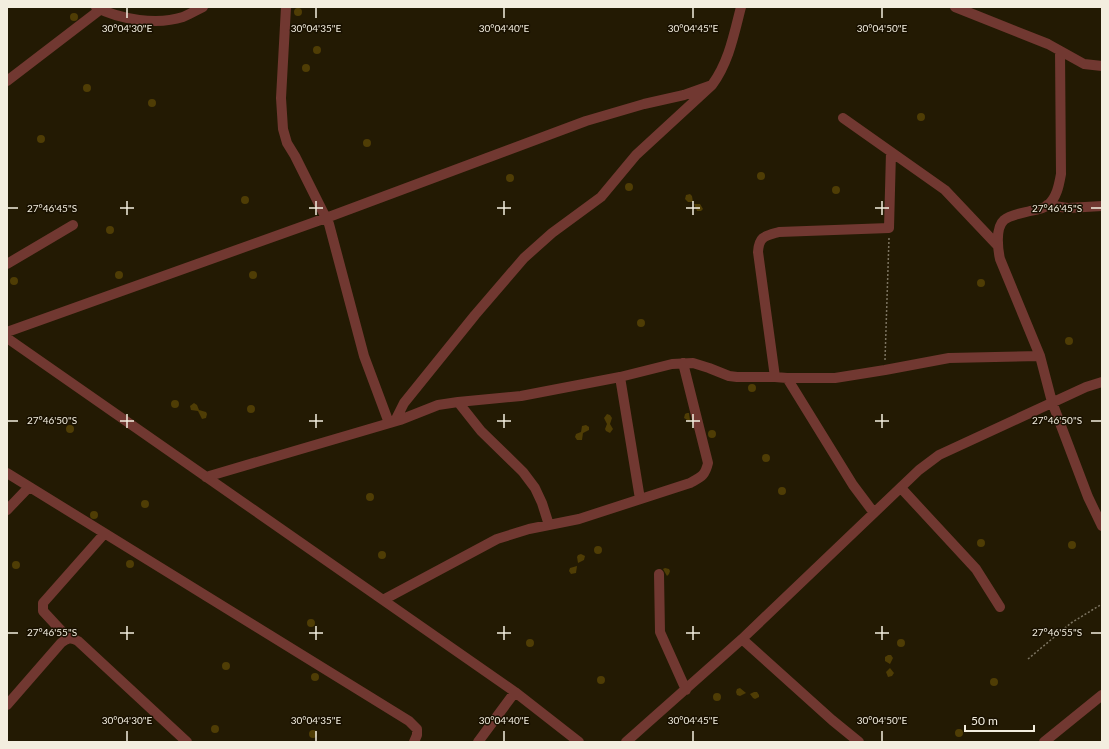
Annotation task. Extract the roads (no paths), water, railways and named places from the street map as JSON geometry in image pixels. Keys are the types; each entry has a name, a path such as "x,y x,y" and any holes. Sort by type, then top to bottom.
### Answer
{"street":[{"path":"7,82 98,8 124,17 140,20 160,21 184,16 203,7"},
{"path":"286,7 281,98 283,129 287,143 296,156 326,218 333,236 364,356 392,422"},
{"path":"392,422 404,403 475,315 524,258 552,233 601,197 636,155 712,85 720,74 725,62 742,7"},
{"path":"955,7 1048,44 1084,64 1102,66"},
{"path":"1060,50 1061,174 1057,193 1048,205 1043,208 1011,216 1004,220 1000,225 998,246 1000,259 1040,356 1052,402 1088,497 1102,526"},
{"path":"7,332 326,218 586,121 644,104 684,95 712,85"},
{"path":"844,118 946,190 998,246"},
{"path":"775,377 758,252 761,240 766,236 779,232 889,228 891,152"},
{"path":"1048,205 1068,208 1102,206"},
{"path":"7,264 73,225"},
{"path":"7,338 515,692 579,742"},
{"path":"206,477 392,422 438,405 521,396 620,377 683,362 737,377 835,378 949,358 1040,356"},
{"path":"383,600 497,539 529,529 579,519 690,483 701,477 706,472 708,463 683,362"},
{"path":"620,377 640,499"},
{"path":"787,378 853,485 874,513"},
{"path":"626,742 742,640 919,470 939,455 1052,402 1086,387 1102,382"},
{"path":"458,402 481,431 523,472 535,488 542,503 549,525"},
{"path":"7,474 409,721 417,729 417,735 414,742"},
{"path":"7,510 29,487"},
{"path":"901,488 976,569 1000,607"},
{"path":"104,534 44,603 43,611 68,638 78,640 187,742"},
{"path":"659,574 660,632 686,690"},
{"path":"7,705 61,643 68,638"},
{"path":"742,640 859,742"},
{"path":"478,742 515,692"},
{"path":"1044,742 1102,695"}]}
